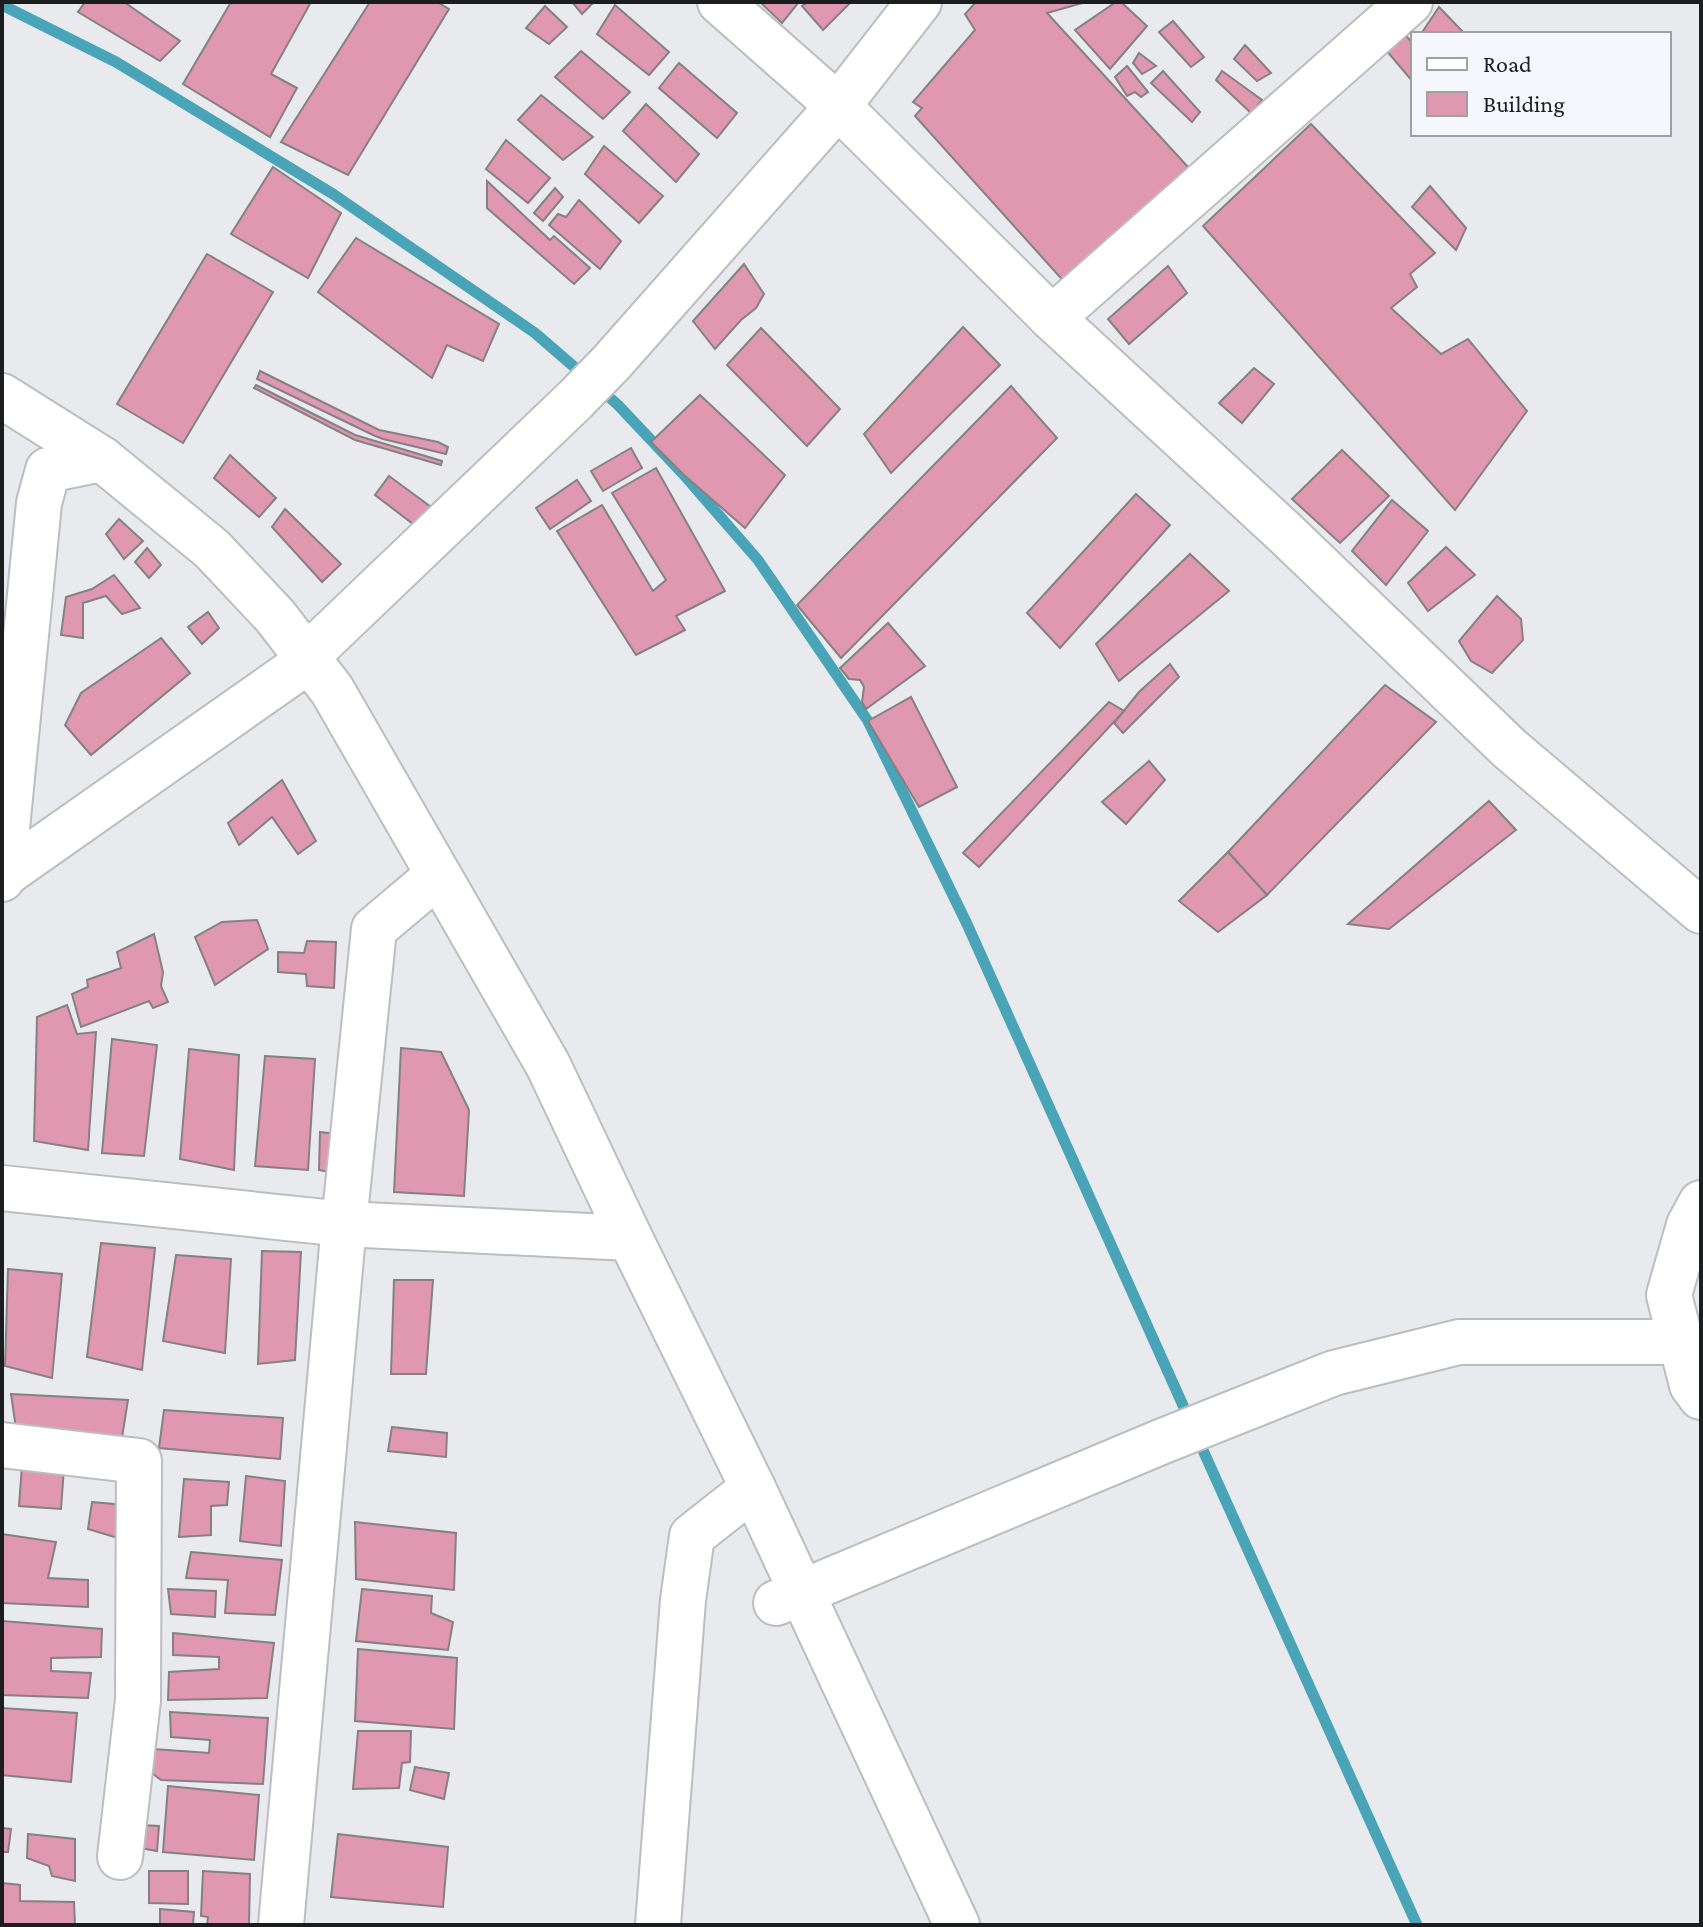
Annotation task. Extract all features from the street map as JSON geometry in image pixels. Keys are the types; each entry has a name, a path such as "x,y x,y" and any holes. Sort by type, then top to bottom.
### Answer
{"street":[{"path":"720,2 838,106 1052,318 1283,531 1510,749 1701,911"},
{"path":"2,877 291,673 612,362 838,106 919,2"},
{"path":"1052,318 1410,2"},
{"path":"2,396 102,459 212,549 275,616 332,690 548,1065 753,1488 789,1599 957,1925"},
{"path":"2,877 39,503 48,470 102,459"},
{"path":"281,1925 344,1224 374,929 438,875"},
{"path":"2,1188 344,1224 630,1238"},
{"path":"1701,1203 1689,1225 1669,1295 1692,1385 1701,1397"},
{"path":"789,1599 1227,1414 1334,1373 1459,1342 1681,1342"},
{"path":"2,1445 139,1461 138,1700 120,1857"},
{"path":"658,1925 683,1600 692,1536 753,1488"}],"building":[{"path":"85,2 124,2 180,41 160,61 78,12"},
{"path":"231,2 311,2 271,74 297,88 270,137 183,84"},
{"path":"370,2 437,2 449,9 348,175 281,142"},
{"path":"572,2 594,2 582,14"},
{"path":"760,2 799,2 782,23"},
{"path":"808,2 851,2 823,30 802,6"},
{"path":"976,2 1086,2 1047,13 1188,167 1068,286 915,116 922,108 913,102 975,30 965,14"},
{"path":"1116,2 1121,2 1147,26 1110,69 1075,30"},
{"path":"615,5 669,52 649,75 597,34"},
{"path":"545,6 567,27 549,44 526,28"},
{"path":"1439,7 1463,32 1422,32"},
{"path":"1173,21 1204,57 1191,67 1159,32"},
{"path":"1400,28 1411,42 1411,80 1385,49"},
{"path":"1245,45 1271,73 1257,81 1234,59"},
{"path":"581,51 630,92 603,119 555,77"},
{"path":"1139,53 1156,66 1142,74 1133,63"},
{"path":"679,63 737,113 717,138 659,88"},
{"path":"1127,66 1148,92 1141,97 1135,92 1127,96 1115,77"},
{"path":"1163,71 1200,112 1192,122 1151,83"},
{"path":"1222,71 1262,100 1251,113 1216,80"},
{"path":"541,95 593,137 563,160 518,120"},
{"path":"646,104 699,154 676,182 623,131"},
{"path":"1311,124 1435,253 1410,274 1417,287 1391,308 1441,354 1468,339 1527,411 1455,510 1203,226"},
{"path":"506,140 550,178 528,203 486,169"},
{"path":"604,146 663,196 639,223 585,174"},
{"path":"273,167 341,213 308,278 231,234"},
{"path":"487,181 550,240 554,236 590,268 574,284 487,208"},
{"path":"1430,186 1466,228 1456,250 1412,207"},
{"path":"555,188 563,197 543,221 534,213"},
{"path":"579,200 621,241 600,269 549,225 558,214 566,217"},
{"path":"356,238 499,324 483,361 447,345 432,378 318,292"},
{"path":"207,254 273,292 183,443 117,404"},
{"path":"744,264 764,294 756,308 715,349 693,321"},
{"path":"1168,266 1187,293 1129,344 1108,319"},
{"path":"963,327 1000,365 891,473 864,434"},
{"path":"761,328 840,409 807,446 727,365"},
{"path":"1254,368 1274,384 1242,423 1219,403"},
{"path":"260,371 379,430 438,442 448,447 446,454 373,435 257,379"},
{"path":"256,385 355,435 442,461 441,465 355,440 254,388"},
{"path":"1011,386 1057,438 841,658 797,605"},
{"path":"700,395 785,475 745,528 651,442"},
{"path":"631,448 642,468 603,491 591,471"},
{"path":"1342,450 1389,496 1340,543 1292,499"},
{"path":"230,455 276,498 259,517 214,478"},
{"path":"656,468 725,591 676,616 685,630 636,655 557,531 602,505 653,591 666,580 612,493"},
{"path":"389,476 431,507 417,527 375,495"},
{"path":"577,480 591,501 550,529 536,508"},
{"path":"1136,494 1170,525 1060,648 1027,613"},
{"path":"1392,500 1428,531 1386,585 1352,551"},
{"path":"285,509 341,564 322,582 272,527"},
{"path":"119,519 143,541 124,559 106,534"},
{"path":"1446,547 1475,575 1428,611 1408,583"},
{"path":"147,548 161,565 149,578 135,562"},
{"path":"1190,554 1229,591 1119,681 1096,644"},
{"path":"114,575 140,608 122,614 106,596 83,603 83,638 61,635 66,597 92,589"},
{"path":"1497,596 1521,619 1523,640 1492,673 1471,661 1459,641"},
{"path":"208,612 219,628 202,644 188,627"},
{"path":"888,623 925,666 866,709 862,702 864,687 860,680 849,679 840,668"},
{"path":"161,638 190,673 91,755 65,725 81,693"},
{"path":"1170,664 1179,677 1123,733 1114,723 1139,692"},
{"path":"1385,685 1436,722 1267,895 1228,852"},
{"path":"911,697 957,787 919,807 868,721"},
{"path":"1109,702 1124,711 979,867 963,853"},
{"path":"1149,761 1165,780 1126,824 1102,802"},
{"path":"282,780 316,841 298,854 272,817 239,845 228,823"},
{"path":"1489,801 1516,830 1389,929 1348,924"},
{"path":"1228,852 1267,895 1218,932 1179,901"},
{"path":"257,920 268,949 215,985 195,937 222,922"},
{"path":"154,934 163,972 161,986 168,1002 153,1008 149,1001 81,1027 72,994 88,987 87,980 121,968 117,952"},
{"path":"307,941 336,942 334,988 307,986 306,974 278,972 278,952 304,953"},
{"path":"67,1005 77,1034 96,1032 88,1150 34,1141 37,1017"},
{"path":"112,1039 157,1045 144,1156 102,1153"},
{"path":"401,1048 441,1052 469,1110 464,1196 394,1192"},
{"path":"189,1049 239,1055 234,1170 180,1159"},
{"path":"265,1056 315,1059 308,1170 255,1166"},
{"path":"320,1132 338,1134 335,1173 319,1170"},
{"path":"101,1243 155,1248 142,1370 87,1357"},
{"path":"262,1251 301,1252 295,1360 258,1364"},
{"path":"176,1255 231,1259 225,1353 163,1341"},
{"path":"8,1269 62,1274 52,1378 5,1366"},
{"path":"394,1280 433,1280 426,1374 391,1374"},
{"path":"11,1394 128,1400 120,1450 17,1435"},
{"path":"164,1410 283,1418 280,1459 159,1448"},
{"path":"392,1427 447,1433 446,1457 388,1451"},
{"path":"22,1465 64,1468 61,1509 19,1506"},
{"path":"246,1476 285,1481 281,1546 240,1541"},
{"path":"184,1479 229,1482 227,1505 211,1506 211,1535 179,1537"},
{"path":"92,1502 125,1505 121,1539 88,1529"},
{"path":"355,1522 456,1533 454,1590 356,1579"},
{"path":"2,1534 56,1542 48,1578 88,1580 88,1607 2,1603"},
{"path":"191,1552 282,1560 275,1615 225,1613 228,1580 186,1578"},
{"path":"168,1589 216,1591 215,1617 171,1614"},
{"path":"362,1589 432,1596 431,1613 453,1622 448,1650 356,1641"},
{"path":"2,1621 102,1629 101,1657 51,1658 51,1671 91,1673 88,1698 2,1695"},
{"path":"173,1633 274,1643 267,1698 168,1700 169,1672 219,1669 219,1657 173,1655"},
{"path":"358,1649 457,1658 454,1729 355,1721"},
{"path":"2,1708 77,1713 71,1782 2,1775"},
{"path":"170,1712 268,1718 263,1784 161,1780 152,1773 154,1749 209,1753 210,1740 171,1737"},
{"path":"358,1731 411,1731 410,1762 402,1763 399,1788 353,1789"},
{"path":"415,1767 449,1773 444,1799 410,1790"},
{"path":"168,1786 259,1795 254,1860 163,1852"},
{"path":"141,1825 159,1826 157,1851 129,1846"},
{"path":"2,1828 11,1829 8,1852 2,1852"},
{"path":"28,1834 75,1839 75,1881 52,1876 49,1866 27,1858"},
{"path":"338,1834 448,1847 443,1907 331,1897"},
{"path":"149,1871 188,1871 188,1904 149,1903"},
{"path":"203,1871 250,1874 249,1925 207,1925 208,1917 201,1916"},
{"path":"2,1883 20,1885 20,1901 74,1902 75,1925 2,1924"},
{"path":"160,1909 194,1912 193,1925 160,1925"}],"waterway":[{"path":"2,5 116,62 333,194 535,333 587,378"},
{"path":"600,389 684,475 758,560 868,721 967,924 1190,1421"},
{"path":"1197,1437 1417,1925"}]}
